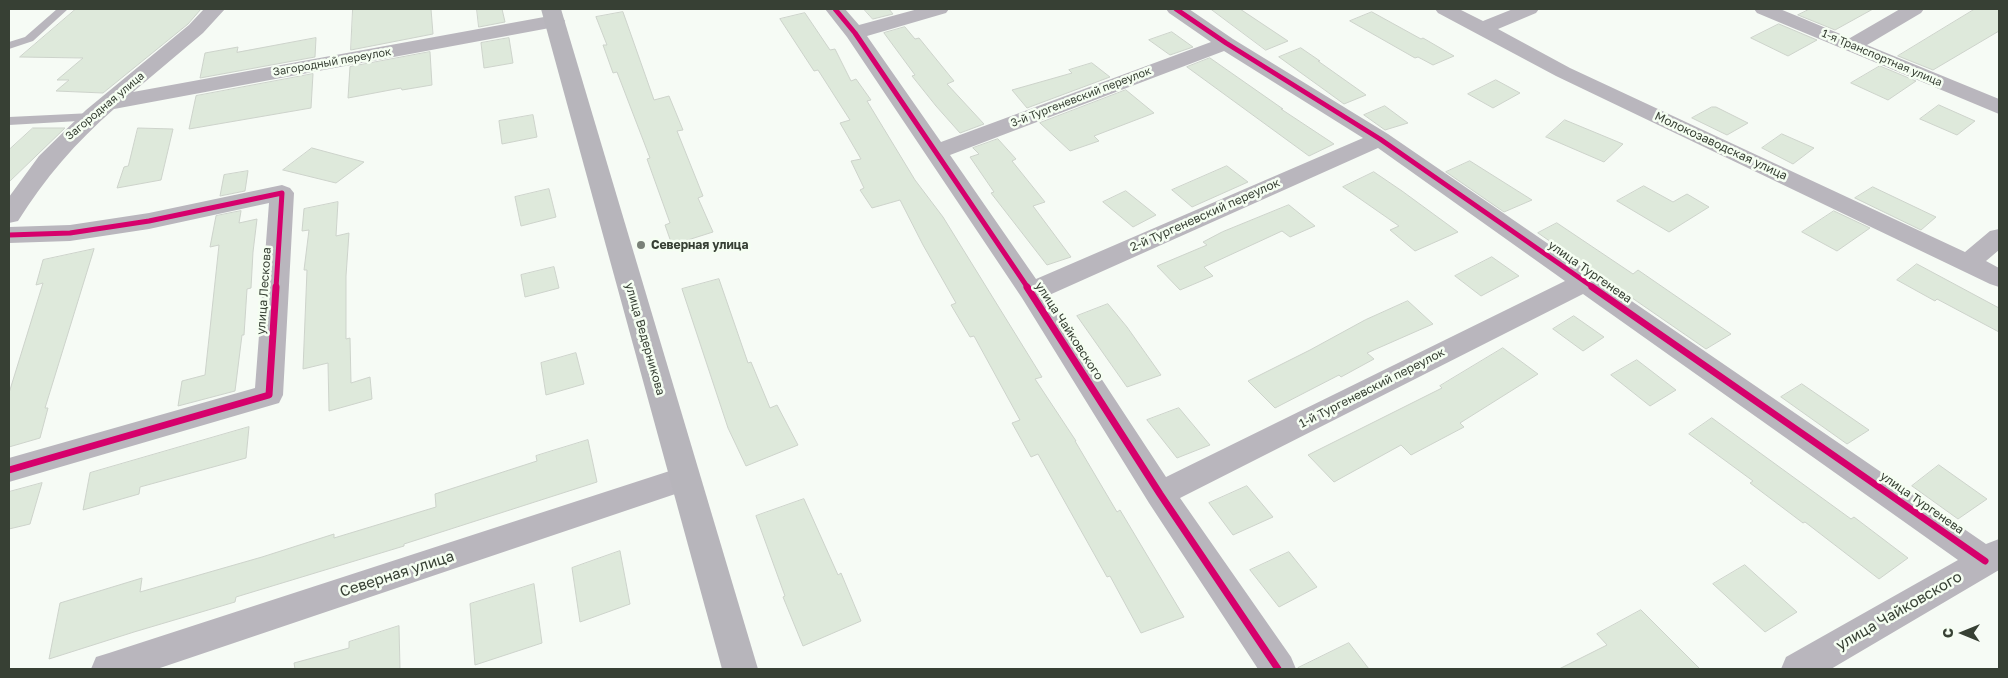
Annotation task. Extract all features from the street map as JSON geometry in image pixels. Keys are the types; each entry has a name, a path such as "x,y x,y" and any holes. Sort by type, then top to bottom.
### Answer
{"street":[{"name":"Загородная улица","path":"9,215 23,191 64,140 196,29 215,9"},
{"name":"улица Чайковского","path":"835,9 855,33 1031,292 1160,494 1278,669"},
{"path":"855,33 939,9"},
{"name":"улица Тургенева","path":"1176,9 1226,43 1380,139 1584,282 1992,557"},
{"name":"Молокозаводская улица","path":"1445,9 1563,72 1999,278"},
{"path":"1482,30 1529,9"},
{"name":"1-я Транспортная улица","path":"1764,9 1999,107"},
{"path":"1852,45 1914,9"},
{"name":"Загородный переулок","path":"100,110 553,15"},
{"name":"улица Ведерникова","path":"553,15 740,669"},
{"name":"3-й Тургеневский переулок","path":"936,152 1226,43"},
{"name":"2-й Тургеневский переулок","path":"1031,292 1380,139"},
{"name":"улица Лескова","path":"9,235 70,233 140,222 282,193 269,395 9,470"},
{"path":"1968,263 1999,237"},
{"name":"1-й Тургеневский переулок","path":"1160,494 1584,282"},
{"name":"Северная улица","path":"109,669 685,478"},
{"name":"улица Чайковского","path":"1799,669 1992,557"}],"lane":[{"path":"9,46 29,39 63,9"},
{"path":"9,120 100,110"}],"building":[{"path":"76,9 201,9 188,24 103,93 56,91 69,80 57,80 83,58 20,57"},
{"path":"353,9 431,9 433,34 351,50"},
{"path":"477,9 502,9 505,22 479,27"},
{"path":"864,9 889,9 893,14 873,19"},
{"path":"1211,9 1240,9 1288,41 1266,50"},
{"path":"1810,9 1873,9 1835,30 1798,15"},
{"path":"1975,9 1999,9 1999,31 1933,70 1898,56"},
{"path":"623,12 654,100 669,96 683,130 677,131 703,196 698,198 713,232 672,245 665,225 670,223 647,159 650,158 617,72 613,73 603,45 607,45 596,17"},
{"path":"1372,12 1454,56 1433,65 1418,57 1415,58 1350,21"},
{"path":"805,13 830,50 835,49 851,81 856,79 871,100 867,101 915,180 943,217 1042,377 1035,379 1076,441 1117,512 1120,510 1184,617 1141,633 1110,576 1107,577 1038,454 1031,457 1012,423 1020,420 974,336 970,337 951,305 956,303 900,200 872,208 860,190 864,188 851,161 861,159 840,123 850,120 818,70 814,71 780,19"},
{"path":"1779,24 1817,40 1788,56 1751,38"},
{"path":"905,27 915,39 919,38 954,81 947,84 984,124 960,133 936,106 912,76 915,75 884,33"},
{"path":"1172,32 1193,47 1170,55 1149,40"},
{"path":"316,38 315,57 200,78 205,53 238,47 237,52"},
{"path":"509,38 513,63 484,68 481,43"},
{"path":"1301,48 1366,95 1344,104 1279,57"},
{"path":"430,52 432,85 402,90 401,88 348,98 350,67"},
{"path":"1210,58 1334,144 1309,156 1187,67"},
{"path":"1092,63 1110,77 1027,108 1012,90 1072,73 1069,70"},
{"path":"1880,66 1916,81 1888,100 1851,83"},
{"path":"313,74 311,108 189,129 196,96"},
{"path":"1496,80 1520,93 1493,108 1468,94"},
{"path":"1126,90 1154,113 1094,136 1099,141 1070,151 1040,123"},
{"path":"1939,105 1975,121 1957,135 1920,119"},
{"path":"1385,106 1408,123 1385,130 1364,115"},
{"path":"1712,107 1716,107 1748,123 1727,135 1692,118"},
{"path":"533,115 537,137 502,144 499,121"},
{"path":"1565,120 1623,144 1604,162 1546,137"},
{"path":"33,128 65,128 9,182 9,150"},
{"path":"138,128 173,129 161,180 117,188 124,167 128,166"},
{"path":"1782,134 1814,148 1793,164 1762,148"},
{"path":"998,139 1016,159 1012,161 1045,202 1033,206 1071,257 1047,265 991,193 994,192 970,157 979,154 973,148"},
{"path":"312,148 364,162 336,183 283,170"},
{"path":"1470,161 1532,200 1504,212 1446,172"},
{"path":"1227,166 1248,182 1192,207 1172,190"},
{"path":"248,171 245,191 220,196 224,175"},
{"path":"1374,172 1458,232 1415,251 1390,230 1399,226 1343,187"},
{"path":"1644,186 1673,202 1687,194 1709,207 1669,232 1617,201"},
{"path":"1873,187 1936,217 1921,230 1855,198"},
{"path":"549,189 556,217 521,226 515,197"},
{"path":"1126,191 1156,215 1133,227 1103,202"},
{"path":"338,202 336,236 349,233 346,276 346,339 350,338 351,383 370,377 372,399 329,411 328,363 303,369 307,270 304,270 309,230 302,231 304,209"},
{"path":"1289,205 1315,226 1290,237 1282,231 1204,267 1213,276 1180,290 1157,266 1207,245 1203,242 1222,232"},
{"path":"241,211 239,223 257,219 251,288 247,289 244,335 242,335 235,391 178,406 182,381 205,375 219,245 210,247 216,216"},
{"path":"1834,211 1870,228 1837,251 1802,232"},
{"path":"1557,223 1633,274 1638,270 1731,334 1706,349 1538,233"},
{"path":"94,249 45,408 48,408 40,438 9,447 9,393 43,283 36,285 43,260"},
{"path":"1492,257 1519,276 1481,296 1455,276"},
{"path":"1917,264 1999,308 1999,332 1897,280"},
{"path":"554,267 559,288 525,297 521,275"},
{"path":"719,279 748,363 751,362 770,408 777,405 798,445 746,466 728,428 682,289"},
{"path":"1408,301 1433,324 1367,353 1374,359 1341,377 1339,375 1275,408 1248,381 1365,320"},
{"path":"1108,304 1161,375 1127,387 1077,316"},
{"path":"1574,316 1604,337 1583,351 1553,329"},
{"path":"1503,348 1538,374 1460,423 1464,427 1411,455 1401,445 1334,482 1308,455 1442,388 1440,386"},
{"path":"576,353 584,384 546,395 541,363"},
{"path":"1637,360 1676,390 1650,406 1611,375"},
{"path":"1802,384 1869,430 1847,444 1781,397"},
{"path":"1179,408 1210,445 1177,458 1147,420"},
{"path":"1712,418 1851,519 1854,517 1908,558 1879,579 1805,522 1803,523 1750,483 1753,481 1689,434"},
{"path":"249,427 246,458 140,487 139,494 83,510 90,473"},
{"path":"588,440 597,482 404,544 404,546 236,597 235,602 49,659 60,603 142,578 140,592 334,534 334,538 436,507 435,494 537,461 536,456"},
{"path":"1939,465 1987,499 1958,519 1912,486"},
{"path":"42,483 30,524 9,529 9,492"},
{"path":"1247,486 1273,517 1233,535 1209,503"},
{"path":"804,499 838,575 841,573 861,621 803,646 783,597 785,596 756,516"},
{"path":"620,551 630,604 580,622 572,568"},
{"path":"1289,552 1317,587 1279,607 1250,570"},
{"path":"1745,565 1797,612 1765,632 1713,584"},
{"path":"534,584 542,643 475,665 470,604"},
{"path":"1641,610 1700,669 1559,669 1607,645 1597,634"},
{"path":"399,626 400,669 295,669 294,663 349,648 349,642"},
{"path":"1349,643 1369,669 1298,669 1298,668"}],"cycle path":[{"path":"835,9 855,33 1031,292 1160,494 1278,669"},
{"path":"1176,9 1226,43 1380,139 1985,561"},
{"path":"9,235 70,233 149,221 282,193 269,395 9,470"}],"place":[{"name":"Северная улица","path":"641,245"}]}
